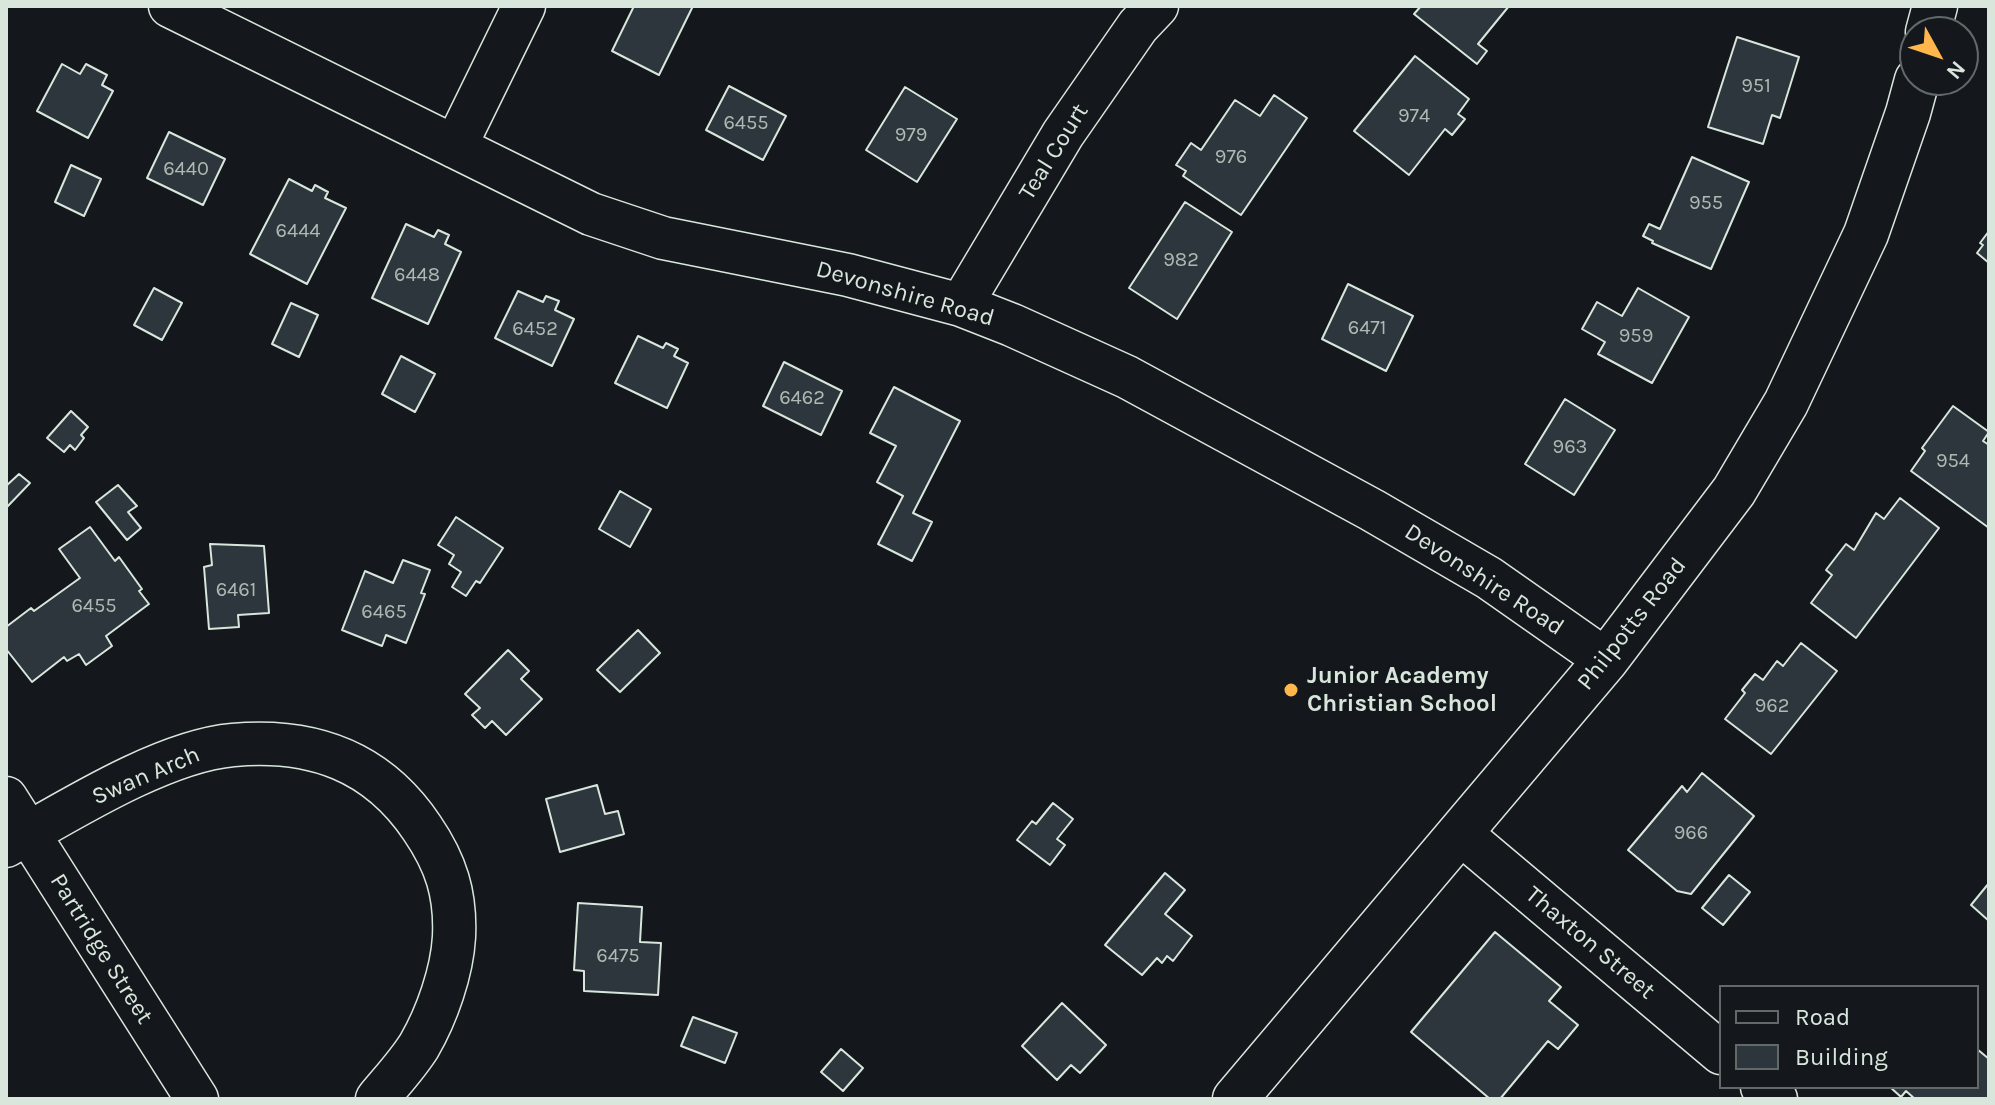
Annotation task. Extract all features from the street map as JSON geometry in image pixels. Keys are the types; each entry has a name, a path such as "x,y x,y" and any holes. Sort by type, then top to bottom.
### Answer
{"street":[{"name":"Devonshire Road","path":"170,6 591,214 663,238 848,275 961,305 1127,377 1372,510 1489,578 1606,660"},
{"path":"455,147 524,6"},
{"name":"Teal Court","path":"961,305 1063,134 1138,26 1157,6"},
{"name":"Philpotts Road","path":"1235,1099 1606,660 1734,491 1786,403 1866,234 1913,96"},
{"name":"Swan Arch","path":"17,840 97,795 182,756 231,745 281,745 327,753 367,770 406,804 440,854 453,895 454,939 442,994 419,1046 377,1099"},
{"name":"Partridge Street","path":"6,798 17,840 197,1099"},
{"name":"Thaxton Street","path":"1460,833 1719,1051"}],"building":[{"path":"634,6 693,6 659,75 612,51"},
{"path":"1421,6 1509,6 1478,44 1487,51 1477,64 1414,14"},
{"path":"1737,37 1799,57 1780,118 1772,115 1763,144 1708,127"},
{"path":"1415,56 1469,99 1458,114 1465,119 1452,135 1445,129 1409,175 1354,131"},
{"path":"62,64 80,74 86,64 107,75 102,85 113,91 88,138 37,111"},
{"path":"729,86 786,116 763,160 706,130"},
{"path":"905,87 957,119 917,182 866,150"},
{"path":"1274,95 1307,118 1241,215 1183,176 1186,171 1176,165 1191,143 1201,150 1235,100 1260,116"},
{"path":"169,132 225,159 203,205 147,178"},
{"path":"1692,157 1749,182 1711,269 1643,236 1649,224 1660,229"},
{"path":"71,165 101,179 84,216 55,202"},
{"path":"289,179 312,191 315,185 328,192 325,198 346,208 307,284 250,254"},
{"path":"1185,202 1232,232 1177,319 1129,288"},
{"path":"406,224 434,237 438,230 449,235 445,244 461,252 428,324 372,298"},
{"path":"1989,231 1989,263 1977,253"},
{"path":"1348,284 1413,316 1386,371 1322,339"},
{"path":"154,288 182,303 162,340 134,325"},
{"path":"1638,288 1689,317 1652,383 1598,354 1605,342 1582,329 1597,302 1622,316"},
{"path":"518,291 543,302 546,296 559,301 555,310 574,319 552,366 495,338"},
{"path":"291,303 318,315 299,357 272,344"},
{"path":"638,336 663,348 666,343 678,349 674,356 688,363 667,408 615,383"},
{"path":"401,356 435,374 415,412 382,394"},
{"path":"784,362 842,391 821,435 763,406"},
{"path":"894,387 960,421 913,513 932,522 912,561 878,544 903,496 877,482 896,446 870,433"},
{"path":"1565,399 1615,430 1574,495 1525,464"},
{"path":"1953,406 1989,432 1983,441 1989,445 1989,528 1911,471 1925,451 1922,448"},
{"path":"71,411 88,427 75,450 70,445 64,452 47,438"},
{"path":"19,474 30,483 6,508 6,486"},
{"path":"118,485 137,506 128,512 141,528 127,540 96,502"},
{"path":"620,491 651,509 630,547 599,529"},
{"path":"1900,498 1939,528 1856,638 1811,603 1832,575 1826,570 1846,544 1854,550 1876,513 1884,519"},
{"path":"456,517 503,548 480,583 476,581 466,596 452,587 461,572 449,564 454,555 438,545"},
{"path":"90,527 115,561 119,557 149,604 106,636 112,646 86,665 79,654 67,661 64,657 32,682 6,649 6,627 80,578 59,549"},
{"path":"210,544 264,546 269,613 238,615 239,627 209,629 204,567 212,565"},
{"path":"403,560 430,570 421,593 425,594 406,643 386,635 382,646 342,630 365,571 393,583"},
{"path":"638,630 660,653 620,692 597,670"},
{"path":"1801,643 1837,671 1771,754 1725,719 1755,674 1763,680 1777,661 1783,666"},
{"path":"508,650 529,671 521,679 542,699 506,735 492,721 485,728 472,715 480,708 465,694"},
{"path":"1702,773 1754,816 1691,894 1677,891 1628,850 1682,786 1687,792"},
{"path":"597,785 605,814 618,811 624,834 560,852 546,799"},
{"path":"1053,803 1073,819 1057,839 1065,845 1050,865 1017,840 1032,821 1036,824"},
{"path":"1165,873 1185,890 1165,914 1192,936 1173,961 1167,956 1162,963 1157,958 1142,975 1105,945"},
{"path":"1729,875 1750,892 1723,925 1702,908"},
{"path":"1989,883 1989,921 1971,905"},
{"path":"578,903 642,907 640,942 661,943 658,995 584,991 584,971 574,970"},
{"path":"1495,932 1561,987 1549,1001 1578,1025 1558,1049 1548,1041 1500,1099 1490,1099 1411,1032"},
{"path":"1062,1003 1106,1045 1080,1073 1071,1065 1057,1080 1022,1046"},
{"path":"693,1017 737,1033 725,1063 681,1046"},
{"path":"841,1049 863,1068 843,1091 821,1072"},
{"path":"1979,1051 1989,1059 1989,1099 1915,1099 1906,1091 1901,1097 1892,1089 1979,1089"}],"place":[{"name":"Junior Academy Christian School","path":"1291,690"}]}
